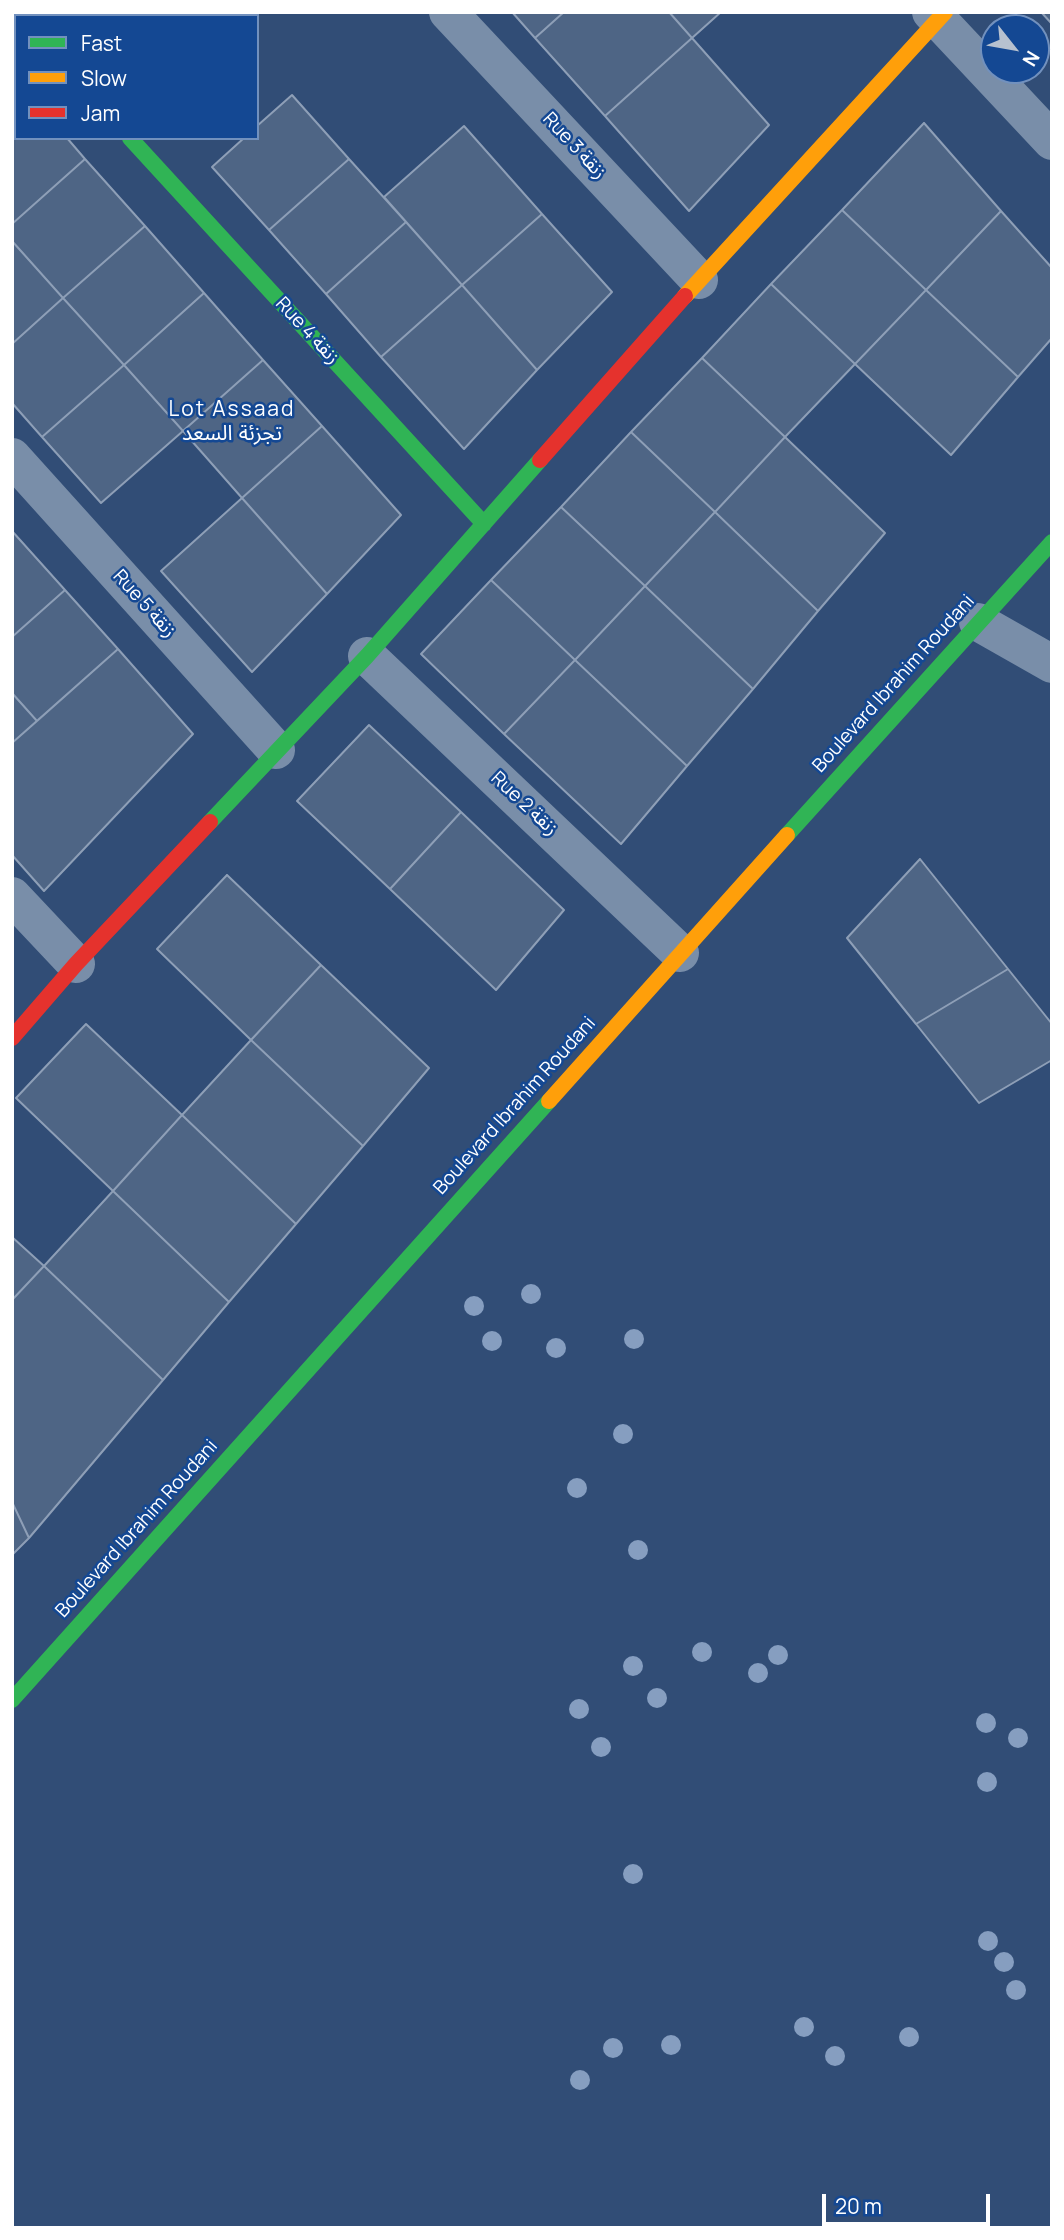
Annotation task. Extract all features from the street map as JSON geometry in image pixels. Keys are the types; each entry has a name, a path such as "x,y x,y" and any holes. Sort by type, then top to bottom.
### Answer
{"street":[{"name":"Rue 3 زنقة","path":"448,12 699,280"},
{"path":"12,1038 76,964 367,656 699,280 938,15 1052,141"},
{"name":"Rue 4 زنقة","path":"132,140 484,524"},
{"name":"Rue 5 زنقة","path":"12,457 276,750"},
{"name":"Boulevard Ibrahim Roudani","path":"12,1700 680,953 1052,542"},
{"path":"978,622 1052,664"},
{"name":"Rue 2 زنقة","path":"367,656 680,953"},
{"path":"12,895 76,964"}],"building":[{"path":"76,12 220,14 78,14"},
{"path":"219,12 257,12 255,14"},
{"path":"512,12 564,12 535,38"},
{"path":"564,12 669,12 692,38 605,116 535,38"},
{"path":"669,12 721,12 692,38"},
{"path":"1041,12 1052,12 1052,24 1050,14"},
{"path":"692,38 769,125 689,211 605,116"},
{"path":"12,77 14,140 69,140 85,159 12,224"},
{"path":"292,95 349,159 269,230 212,167 242,140 259,140 259,124"},
{"path":"924,123 1001,211 926,290 842,210"},
{"path":"464,126 542,214 462,285 384,197"},
{"path":"85,159 145,226 63,298 12,241 12,224"},
{"path":"349,159 406,222 326,294 269,230"},
{"path":"842,210 926,290 855,364 771,284"},
{"path":"1001,211 1052,268 1052,338 1018,377 926,290"},
{"path":"542,214 612,292 537,370 462,285"},
{"path":"406,222 462,285 381,357 326,294"},
{"path":"145,226 204,293 124,365 63,298"},
{"path":"12,241 63,298 12,344"},
{"path":"771,284 855,364 785,437 702,358"},
{"path":"462,285 537,370 464,449 381,357"},
{"path":"926,290 1018,377 951,455 855,364"},
{"path":"204,293 263,360 183,431 124,365"},
{"path":"63,298 124,365 42,437 12,403 12,344"},
{"path":"702,358 785,437 715,512 631,432"},
{"path":"263,360 322,426 242,498 183,431"},
{"path":"124,365 183,431 101,503 42,437"},
{"path":"322,426 401,515 327,594 242,498"},
{"path":"631,432 715,512 645,586 561,507"},
{"path":"785,437 885,533 818,611 715,512"},
{"path":"242,498 327,594 252,672 161,571"},
{"path":"561,507 645,586 575,660 491,580"},
{"path":"715,512 818,611 753,689 645,586"},
{"path":"12,531 65,590 12,637"},
{"path":"491,580 575,660 504,734 421,654"},
{"path":"645,586 753,689 687,766 575,660"},
{"path":"65,590 118,649 37,721 12,693 12,637"},
{"path":"118,649 193,734 44,891 12,855 12,743"},
{"path":"575,660 687,766 621,844 504,734"},
{"path":"12,693 37,721 12,743"},
{"path":"369,725 461,812 390,889 297,801"},
{"path":"461,812 564,910 496,990 390,889"},
{"path":"920,859 1008,969 916,1024 847,938"},
{"path":"227,875 321,965 251,1040 157,949"},
{"path":"321,965 429,1068 363,1146 251,1040"},
{"path":"1008,969 1052,1024 1052,1060 979,1103 916,1024"},
{"path":"86,1024 182,1115 113,1191 16,1098"},
{"path":"251,1040 363,1146 296,1224 182,1115"},
{"path":"182,1115 296,1224 229,1302 113,1191"},
{"path":"113,1191 229,1302 163,1380 44,1266"},
{"path":"12,1237 44,1266 12,1300"},
{"path":"44,1266 163,1380 29,1538 12,1502 12,1300"},
{"path":"12,1502 29,1538 12,1555"}],"traffic: fast":[{"path":"132,140 484,524"},
{"path":"210,822 367,656 540,460"},
{"path":"787,835 1052,542"},
{"path":"12,1700 549,1101"}],"traffic: slow":[{"path":"685,296 945,12"},
{"path":"549,1101 787,835"}],"traffic: jam":[{"path":"540,460 685,296"},
{"path":"12,1038 76,964 210,822"}],"district":[{"name":"Lot Assaad تجزئة السعد","path":"232,422"}]}
